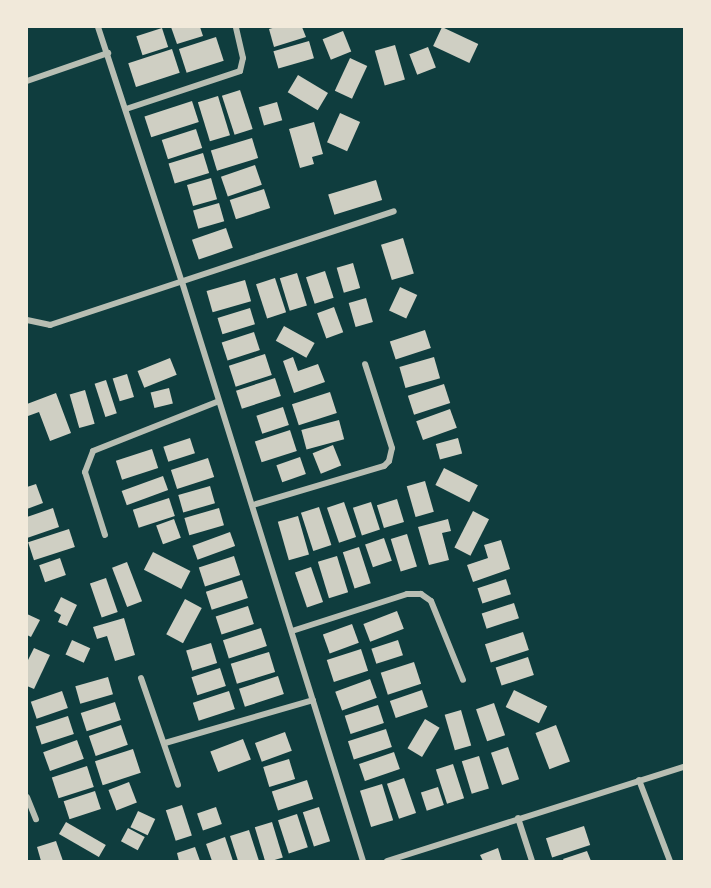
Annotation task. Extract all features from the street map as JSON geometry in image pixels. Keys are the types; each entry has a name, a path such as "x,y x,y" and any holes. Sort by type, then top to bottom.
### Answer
{"street":[{"path":"98,27 182,282 217,402 253,505 363,861"},
{"path":"126,109 240,71 243,58 236,27"},
{"path":"27,81 108,53"},
{"path":"27,320 50,325 394,212"},
{"path":"253,505 384,466 389,461 392,448 365,364"},
{"path":"105,535 85,472 93,451 217,402"},
{"path":"292,630 407,594 421,594 431,601 463,680"},
{"path":"141,678 178,785"},
{"path":"165,743 313,700"},
{"path":"387,861 684,766"},
{"path":"639,780 670,861"},
{"path":"27,797 36,819"},
{"path":"518,818 532,861"}],"building":[{"path":"171,27 200,27 203,36 177,44"},
{"path":"302,27 306,37 274,47 269,29"},
{"path":"442,27 478,44 469,63 433,46"},
{"path":"162,28 168,47 143,55 136,36"},
{"path":"343,31 351,51 331,60 323,39"},
{"path":"216,37 224,61 187,73 179,49"},
{"path":"309,41 314,58 278,69 273,51"},
{"path":"395,45 405,80 385,85 375,51"},
{"path":"428,47 436,68 417,75 409,54"},
{"path":"172,49 180,73 136,87 128,63"},
{"path":"350,58 367,66 352,99 335,91"},
{"path":"298,75 328,93 318,110 288,92"},
{"path":"240,90 253,129 235,135 222,96"},
{"path":"218,96 230,135 210,141 198,102"},
{"path":"192,101 199,122 151,137 144,116"},
{"path":"277,102 282,120 264,126 259,107"},
{"path":"340,113 360,122 347,151 327,142"},
{"path":"314,122 323,154 312,157 314,164 300,168 289,129"},
{"path":"196,129 202,148 168,159 162,140"},
{"path":"252,138 258,158 217,171 211,151"},
{"path":"203,153 209,173 175,184 169,164"},
{"path":"255,165 262,185 228,197 221,177"},
{"path":"211,178 217,199 193,206 187,185"},
{"path":"376,180 382,200 334,215 328,195"},
{"path":"264,189 270,208 236,219 230,200"},
{"path":"219,203 224,221 198,229 193,210"},
{"path":"226,228 233,248 199,260 192,240"},
{"path":"403,238 414,273 392,280 381,245"},
{"path":"353,263 360,288 344,293 337,268"},
{"path":"325,271 334,298 315,304 306,277"},
{"path":"297,273 307,306 290,311 280,278"},
{"path":"275,278 286,312 267,318 256,284"},
{"path":"245,280 251,301 213,312 207,291"},
{"path":"400,287 417,295 406,319 389,311"},
{"path":"366,298 373,322 356,327 349,303"},
{"path":"334,307 343,332 326,339 317,313"},
{"path":"250,308 255,324 222,334 217,318"},
{"path":"284,326 315,343 306,358 276,341"},
{"path":"425,330 431,348 396,360 390,341"},
{"path":"254,332 260,350 228,361 222,343"},
{"path":"265,354 272,375 236,387 229,366"},
{"path":"293,357 298,371 318,364 325,382 294,393 283,361"},
{"path":"434,357 440,378 405,388 399,367"},
{"path":"170,358 177,375 144,388 138,371"},
{"path":"127,374 134,397 120,401 113,378"},
{"path":"275,378 281,396 242,409 236,391"},
{"path":"106,380 117,413 105,417 95,384"},
{"path":"444,384 450,403 414,415 408,396"},
{"path":"169,388 173,404 154,408 151,393"},
{"path":"85,390 95,424 79,428 70,394"},
{"path":"330,392 337,413 299,425 292,404"},
{"path":"56,393 71,433 50,441 39,412 28,416 27,404"},
{"path":"283,407 289,425 262,434 256,416"},
{"path":"450,409 457,428 423,440 416,421"},
{"path":"339,420 344,439 307,449 301,430"},
{"path":"290,430 297,451 262,462 255,441"},
{"path":"190,438 195,453 168,462 163,447"},
{"path":"458,438 462,453 440,459 436,444"},
{"path":"333,445 341,465 321,474 313,453"},
{"path":"152,449 158,468 122,480 116,461"},
{"path":"300,457 306,474 282,482 276,465"},
{"path":"208,458 214,477 177,489 171,470"},
{"path":"444,468 478,485 469,502 435,485"},
{"path":"163,476 168,490 127,505 122,491"},
{"path":"425,481 434,512 416,517 407,486"},
{"path":"36,484 43,503 27,509 27,487"},
{"path":"210,486 215,503 183,512 178,495"},
{"path":"169,498 175,516 139,528 133,510"},
{"path":"397,499 404,522 384,528 377,505"},
{"path":"344,502 356,537 339,543 327,508"},
{"path":"371,502 380,530 362,535 353,508"},
{"path":"319,507 331,545 313,551 301,513"},
{"path":"53,508 59,527 27,538 27,517"},
{"path":"219,508 224,525 189,535 184,518"},
{"path":"473,511 489,519 470,556 454,548"},
{"path":"298,516 309,554 289,560 278,522"},
{"path":"174,519 181,538 163,544 156,525"},
{"path":"448,519 451,531 442,533 449,560 429,565 418,527"},
{"path":"69,529 75,547 34,560 28,542"},
{"path":"230,532 235,546 198,560 192,546"},
{"path":"407,534 417,567 401,571 391,539"},
{"path":"384,538 392,561 373,567 365,545"},
{"path":"501,540 510,569 473,582 467,565 488,558 484,545"},
{"path":"359,547 371,583 355,588 343,552"},
{"path":"153,552 190,571 181,589 144,570"},
{"path":"234,556 240,575 205,586 199,567"},
{"path":"337,556 348,592 329,598 318,562"},
{"path":"60,558 66,575 45,582 39,565"},
{"path":"127,562 142,601 127,607 112,568"},
{"path":"311,567 323,602 307,608 295,573"},
{"path":"106,578 118,612 102,618 90,584"},
{"path":"506,579 511,594 482,603 477,588"},
{"path":"242,580 248,598 212,610 206,592"},
{"path":"61,597 77,605 67,626 58,622 61,615 54,611"},
{"path":"185,599 202,608 183,643 166,634"},
{"path":"514,603 519,618 487,629 482,614"},
{"path":"248,606 254,624 222,635 216,617"},
{"path":"397,611 404,629 370,642 363,624"},
{"path":"27,614 40,620 31,637 27,635"},
{"path":"124,618 135,655 115,661 107,636 97,639 93,627"},
{"path":"352,624 359,643 330,653 323,635"},
{"path":"261,628 267,646 229,658 223,640"},
{"path":"523,632 529,650 491,662 485,644"},
{"path":"72,640 90,648 84,663 65,655"},
{"path":"398,640 403,655 376,664 371,649"},
{"path":"211,643 217,663 192,671 186,651"},
{"path":"34,648 50,655 34,689 27,686 27,662"},
{"path":"361,649 368,671 334,682 327,660"},
{"path":"269,652 275,672 237,684 231,664"},
{"path":"528,657 534,675 502,686 496,668"},
{"path":"414,662 421,684 388,695 381,673"},
{"path":"220,668 226,686 197,695 191,677"},
{"path":"278,676 284,694 245,707 239,689"},
{"path":"108,677 113,694 80,704 75,686"},
{"path":"370,679 377,698 342,710 335,692"},
{"path":"422,690 428,707 396,718 390,701"},
{"path":"514,690 547,706 539,723 506,707"},
{"path":"62,691 68,708 37,719 31,702"},
{"path":"229,691 235,709 199,721 193,703"},
{"path":"115,702 121,720 87,731 81,713"},
{"path":"494,703 505,735 487,741 476,709"},
{"path":"378,705 384,723 351,734 345,716"},
{"path":"461,710 471,746 455,750 445,715"},
{"path":"68,716 74,734 42,745 36,727"},
{"path":"425,719 440,728 422,757 407,748"},
{"path":"121,725 128,745 96,756 89,736"},
{"path":"556,725 570,761 549,769 535,733"},
{"path":"386,729 392,747 354,759 348,741"},
{"path":"285,732 292,751 262,762 255,743"},
{"path":"243,739 251,760 218,772 210,752"},
{"path":"77,740 84,759 50,771 43,752"},
{"path":"508,747 519,779 502,785 491,753"},
{"path":"133,749 141,773 103,785 95,761"},
{"path":"394,752 400,769 365,781 359,764"},
{"path":"479,756 489,789 472,794 462,761"},
{"path":"289,759 295,779 269,787 263,767"},
{"path":"453,764 464,798 447,804 436,770"},
{"path":"87,766 94,787 59,798 52,777"},
{"path":"404,778 416,813 399,819 387,784"},
{"path":"307,780 313,799 278,810 272,791"},
{"path":"129,782 137,803 116,810 108,790"},
{"path":"382,784 393,820 371,827 360,791"},
{"path":"438,787 444,805 427,811 421,793"},
{"path":"95,791 101,809 69,819 64,801"},
{"path":"182,805 192,835 176,841 166,810"},
{"path":"216,807 222,824 203,831 197,814"},
{"path":"319,807 330,841 314,846 303,812"},
{"path":"138,811 155,819 148,835 130,827"},
{"path":"297,814 308,847 289,853 278,820"},
{"path":"66,822 106,845 99,857 59,834"},
{"path":"272,822 283,857 265,861 255,827"},
{"path":"584,826 590,845 552,857 546,838"},
{"path":"128,828 145,837 138,850 121,841"},
{"path":"249,830 259,861 238,861 230,836"},
{"path":"225,837 233,861 212,861 206,844"},
{"path":"56,841 63,861 41,861 37,847"},
{"path":"195,847 200,861 179,861 177,853"},
{"path":"498,848 502,861 483,861 480,855"},
{"path":"587,851 591,861 564,861 563,859"}]}
